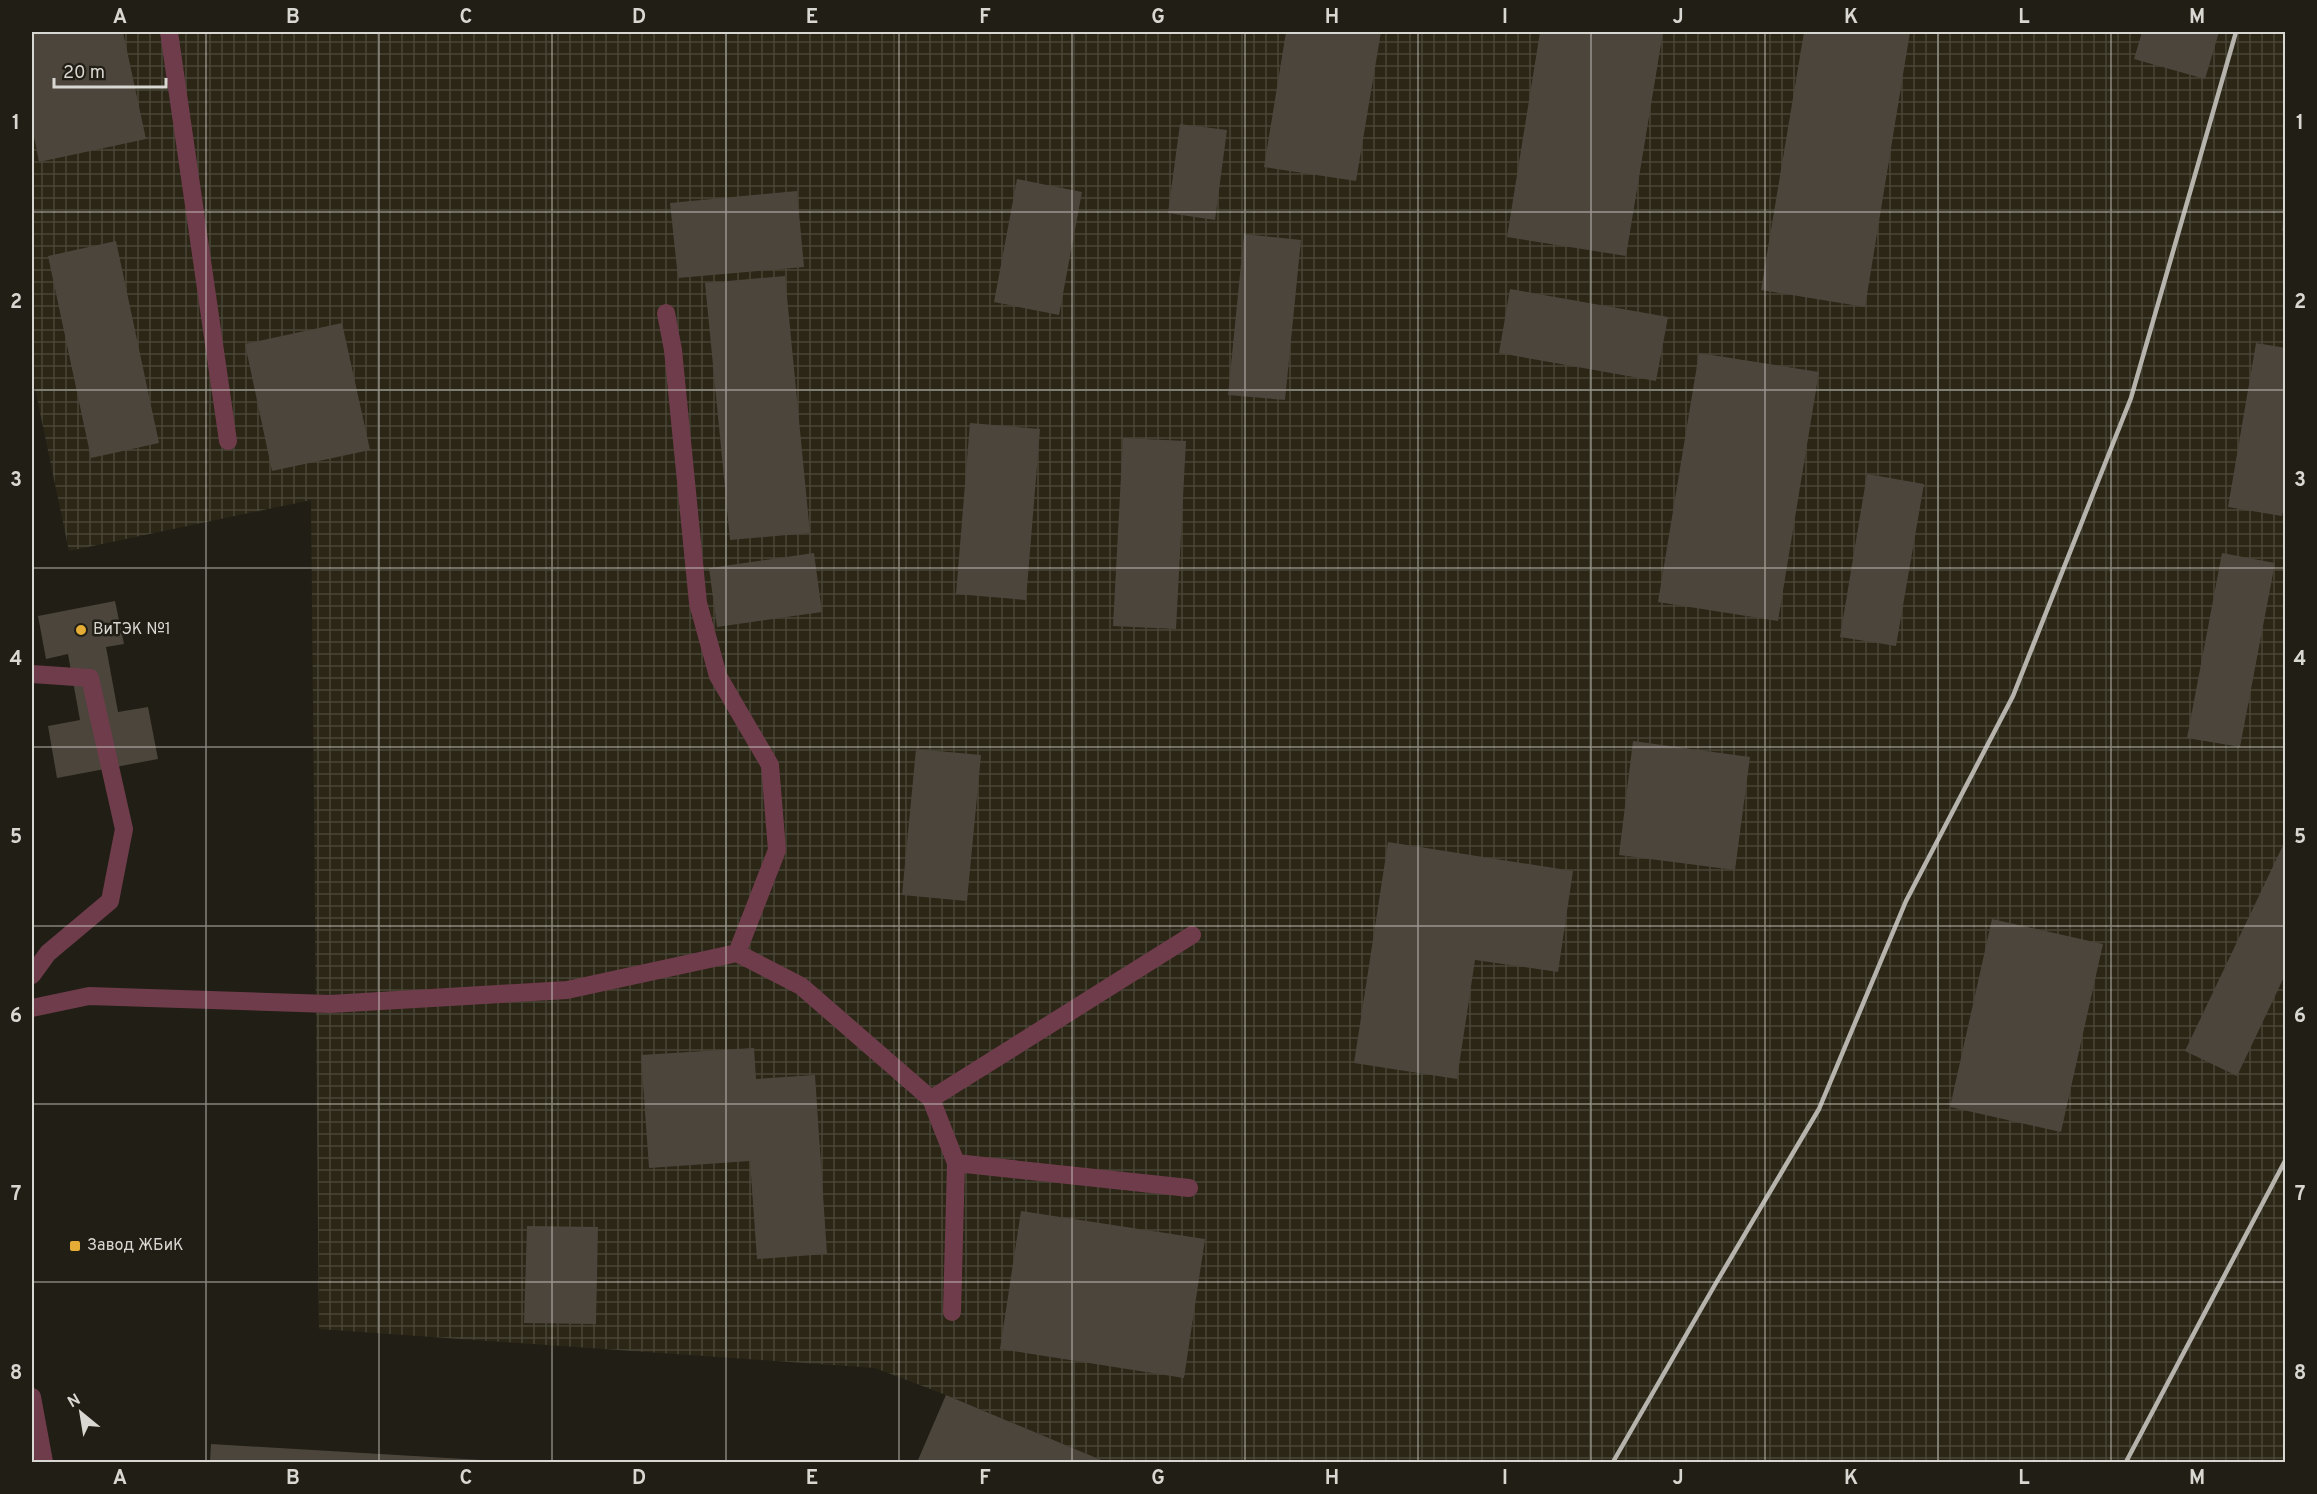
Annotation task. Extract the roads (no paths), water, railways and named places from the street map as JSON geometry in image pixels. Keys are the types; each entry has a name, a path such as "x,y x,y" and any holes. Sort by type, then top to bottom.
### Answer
{"street":[{"path":"169,32 228,441"},
{"path":"666,313 673,350 698,603 718,676 770,765 777,850 737,953"},
{"path":"32,674 90,678 124,829 110,901 48,953 32,975"},
{"path":"931,1099 1192,935"},
{"path":"32,1008 89,996 330,1004 567,990 737,953 801,986 931,1099 956,1163 952,1312"},
{"path":"956,1163 1189,1188"},
{"path":"32,1396 44,1462"}],"railway":[{"path":"1613,1462 1819,1109 1906,901 2013,696 2131,398 2236,32"},
{"path":"2126,1462 2286,1159"}],"place":[{"name":"ВиТЭК №1","path":"81,630"},
{"name":"Завод ЖБиК","path":"75,1246"}]}
